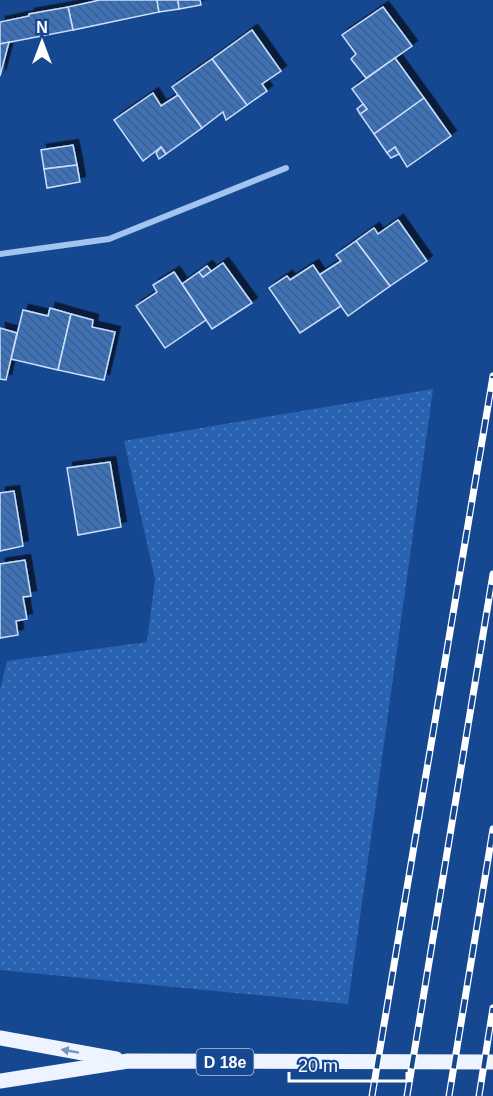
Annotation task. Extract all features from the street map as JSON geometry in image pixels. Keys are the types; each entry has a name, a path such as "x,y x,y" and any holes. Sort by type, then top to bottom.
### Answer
{"main road":[{"name":"D 18e","path":"0,1038 128,1061"},
{"name":"D 18e","path":"0,1081 128,1061 493,1062"}],"street":[{"path":"0,254 109,239 286,168"}],"shaded area":[{"path":"433,389 348,1004 0,970 0,690 7,661 147,642 155,579 124,441"}],"building":[{"path":"100,0 157,0 159,12 73,30 68,7"},
{"path":"157,0 178,0 179,9 159,12"},
{"path":"178,0 200,0 201,5 179,9"},
{"path":"68,7 73,30 0,44 0,22"},
{"path":"383,7 412,46 366,78 351,59 356,54 342,35"},
{"path":"252,30 281,71 262,84 267,91 247,105 212,59"},
{"path":"9,42 0,76 0,44"},
{"path":"395,58 424,98 374,134 360,114 367,109 352,89"},
{"path":"212,59 247,105 226,120 223,112 202,128 172,87"},
{"path":"153,93 161,106 178,95 202,128 166,154 161,147 143,161 114,120"},
{"path":"424,98 451,136 407,167 395,147 387,153 374,134"},
{"path":"363,104 367,109 360,114 357,109"},
{"path":"73,145 77,165 44,169 41,150"},
{"path":"161,147 166,154 159,159 156,153"},
{"path":"395,147 399,154 391,158 387,153"},
{"path":"77,165 80,182 47,188 44,169"},
{"path":"398,220 427,261 390,286 356,241 374,228 378,234"},
{"path":"356,241 390,286 348,316 319,275 341,261 336,255"},
{"path":"223,263 252,303 212,329 182,284 199,272 203,277"},
{"path":"313,265 341,306 300,333 269,288 287,276 290,280"},
{"path":"207,266 211,271 203,277 199,272"},
{"path":"174,272 206,320 165,348 136,306 157,292 153,285"},
{"path":"50,308 71,314 58,370 11,359 23,310 48,316"},
{"path":"71,314 93,320 92,327 115,332 104,380 58,370"},
{"path":"0,328 17,333 6,380 0,379"},
{"path":"110,462 121,527 78,535 67,468"},
{"path":"14,491 23,546 0,551 0,493"},
{"path":"25,560 31,596 23,597 27,619 16,621 18,635 0,638 0,564"}],"railway":[{"path":"372,1096 493,376"},
{"path":"407,1096 493,574"},
{"path":"449,1096 493,829"},
{"path":"479,1096 493,1008"}]}
